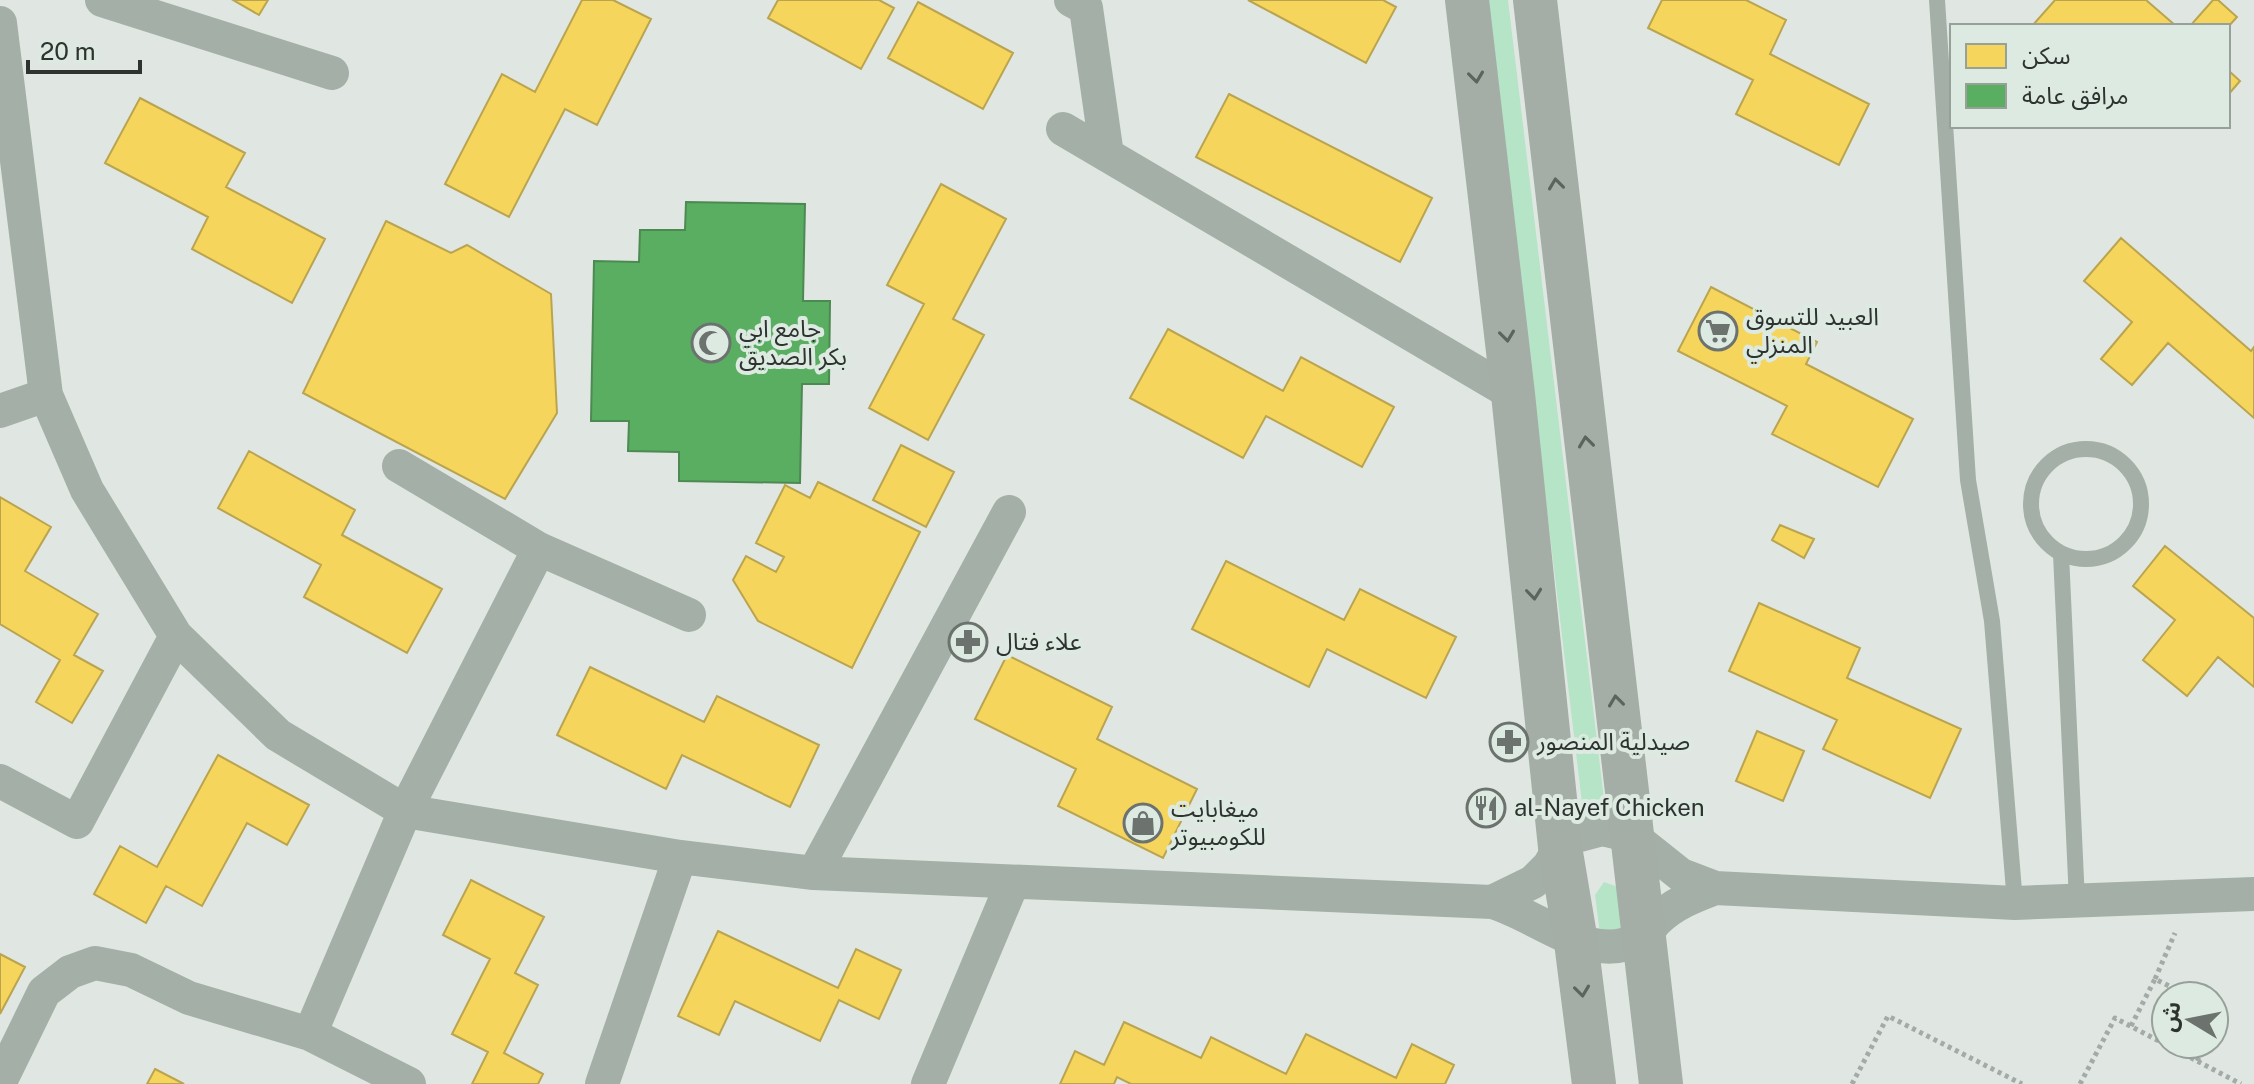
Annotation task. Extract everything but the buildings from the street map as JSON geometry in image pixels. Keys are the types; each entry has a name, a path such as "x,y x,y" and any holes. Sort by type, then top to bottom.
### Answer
{"main road":[{"path":"1467,0 1513,394 1560,847 1594,1084"},
{"path":"1535,0 1661,1084"}],"street":[{"path":"102,0 332,73"},
{"path":"1071,0 1086,8 1107,155"},
{"path":"0,23 46,395 87,490 176,636 278,735 405,811 680,857 814,873 1012,884 1492,902 1534,917 1576,942 1610,948 1643,936 1670,909 1715,888"},
{"path":"1063,129 1513,394"},
{"path":"0,411 46,395"},
{"path":"399,466 539,549 689,615"},
{"path":"814,873 1009,512"},
{"path":"310,1034 405,811 539,549"},
{"path":"0,781 77,822 176,636"},
{"path":"1492,902 1533,882 1549,866 1560,847 1587,831 1618,831 1632,836 1681,875 1715,888 2015,903 2254,894"},
{"path":"602,1084 680,857"},
{"path":"928,1084 1012,884"},
{"path":"0,1082 44,992 70,972 95,963 131,970 189,998 310,1034 409,1084"}],"lane":[{"path":"1937,0 1968,480 1992,621 2015,903"},
{"path":"2080,449 2098,450 2116,457 2130,470 2139,486 2142,505 2138,524 2129,540 2115,552 2097,559 2078,560 2061,554 2046,544 2030,512 2037,477 2048,463 2063,453 2080,449"},
{"path":"2061,554 2077,901"}],"path":[{"path":"2131,1026 2191,896"},
{"path":"1852,1084 1888,1016 2022,1084"},
{"path":"2080,1084 2115,1018 2241,1084"}],"green space":[{"path":"1486,0 1508,0 1607,824 1585,828"},
{"path":"1604,882 1618,887 1622,937 1601,941 1595,895"}],"place":[{"name":"العبيد للتسوق المنزلي","path":"1718,331"},
{"name":"جامع ابي بكر الصديق","path":"711,343"},
{"name":"علاء فتال","path":"968,642"},
{"name":"صيدلية المنصور","path":"1509,742"},
{"name":"al-Nayef Chicken","path":"1486,808"},
{"name":"ميغابايت للكومبيوتر","path":"1143,823"}]}
